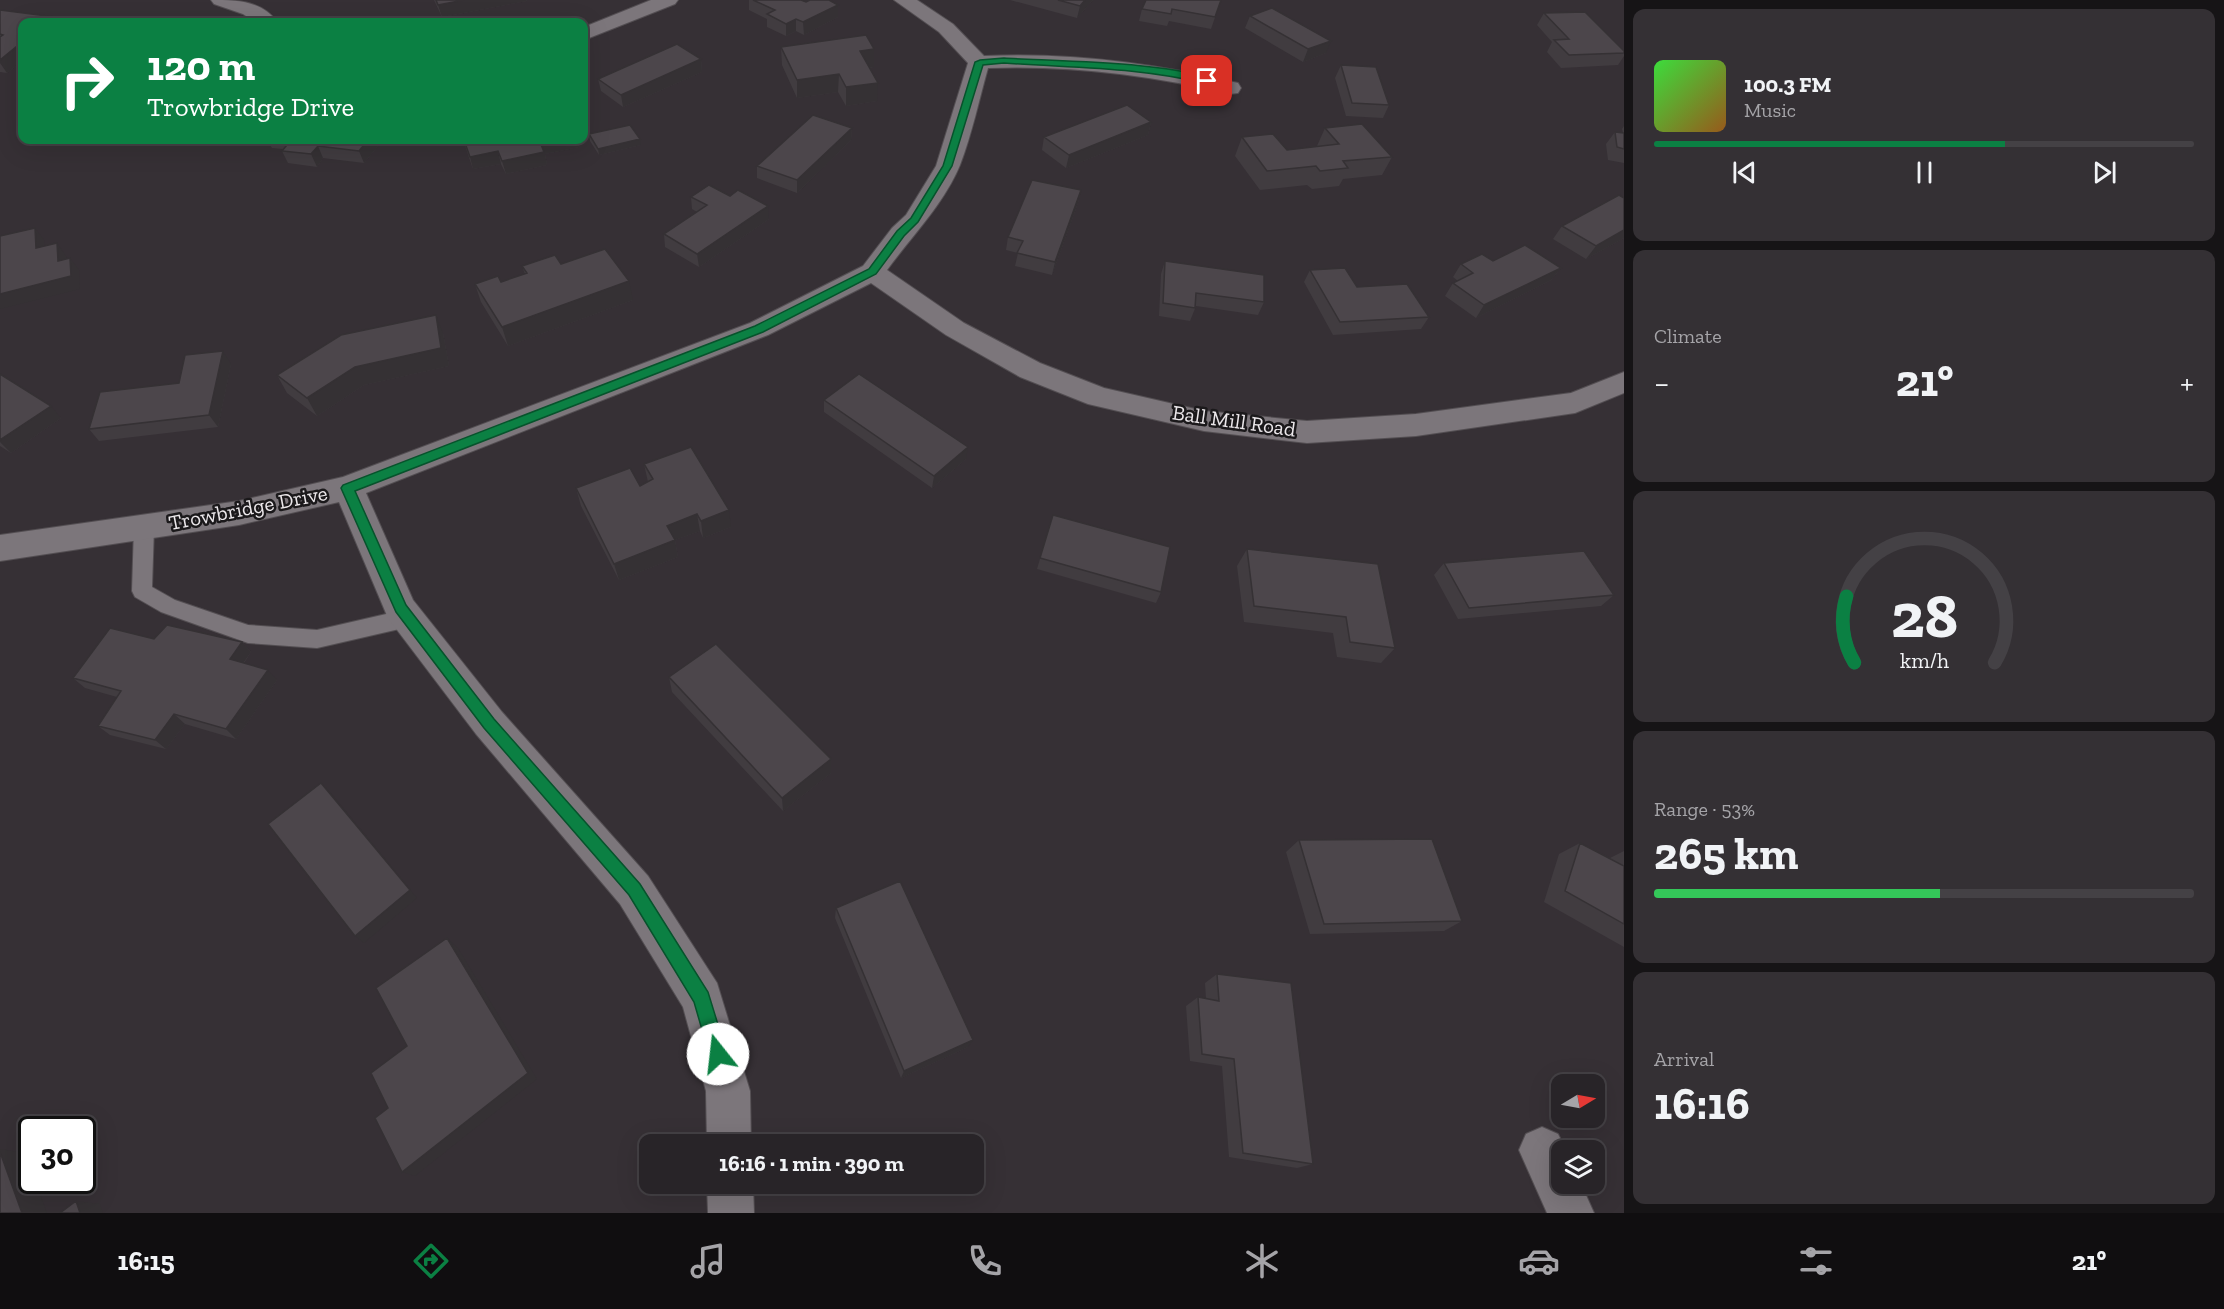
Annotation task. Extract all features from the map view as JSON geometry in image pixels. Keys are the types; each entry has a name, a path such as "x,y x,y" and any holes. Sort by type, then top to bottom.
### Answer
{"street":[{"path":"221,0 250,10 261,18"},
{"path":"588,32 668,0"},
{"path":"904,0 946,28 980,62 1004,61 1143,70 1184,75 1230,88"},
{"name":"Trowbridge Drive","path":"0,548 239,513 348,488 759,329 873,272 901,234 915,220 948,166 980,62"},
{"name":"Ball Mill Road","path":"873,272 955,329 1030,370 1098,397 1204,421 1307,432 1416,425 1575,403 1624,382"},
{"path":"348,488 400,608 489,723 634,890 702,998 728,1091 729,1134"},
{"path":"1542,1150 1570,1213"},
{"path":"730,1194 731,1213"}],"lane":[{"path":"144,527 142,591 168,606 248,634 317,639 408,618"}],"building":[{"path":"436,0 464,0 438,5"},
{"path":"753,0 801,0 806,2 829,0 838,5 803,22 796,19 786,24 767,14 775,10"},
{"path":"1058,0 1085,0 1080,6"},
{"path":"1146,0 1221,0 1215,17 1172,9 1171,14 1142,9"},
{"path":"1272,8 1331,41 1308,49 1250,16"},
{"path":"0,10 55,17 18,18 18,45 0,60 0,37 3,35 0,34"},
{"path":"1585,12 1624,53 1569,55 1554,40 1569,39 1544,13"},
{"path":"866,35 874,49 860,51 878,83 846,87 839,74 797,80 781,47"},
{"path":"677,44 701,59 621,95 598,79"},
{"path":"1341,65 1376,67 1389,105 1352,103"},
{"path":"1127,105 1151,122 1069,155 1044,137"},
{"path":"813,115 852,128 797,180 757,166"},
{"path":"1362,124 1392,157 1343,161 1348,168 1320,171 1316,166 1267,171 1242,137 1273,134 1287,150 1339,144 1325,128"},
{"path":"630,125 640,139 598,149 589,134"},
{"path":"1615,132 1624,133 1624,149 1617,147"},
{"path":"288,144 365,144 359,151 318,146 311,154 282,151"},
{"path":"465,144 541,144 544,152 502,161 498,151 470,157"},
{"path":"1032,180 1081,190 1055,262 1017,253 1023,241 1008,237"},
{"path":"709,185 730,196 738,190 768,206 697,254 664,234 707,205 691,197"},
{"path":"1619,195 1624,198 1624,230 1596,246 1562,226"},
{"path":"35,228 36,248 57,243 58,261 70,258 71,276 0,294 0,236"},
{"path":"1525,245 1561,268 1484,305 1453,283 1473,273 1461,264 1482,254 1493,261"},
{"path":"605,249 629,281 502,327 475,284 498,276 501,282 527,273 522,266 555,255 561,264"},
{"path":"1165,261 1264,275 1264,302 1196,293 1195,308 1163,303"},
{"path":"1345,268 1357,287 1407,284 1429,317 1340,322 1310,270"},
{"path":"436,315 441,348 355,367 307,398 277,375 341,335"},
{"path":"223,351 209,415 89,429 100,392 179,383 185,355"},
{"path":"0,374 51,406 0,440"},
{"path":"859,374 968,447 934,476 824,400"},
{"path":"691,447 729,510 701,521 697,514 667,526 675,540 614,564 576,488 630,468 640,486 653,479 644,464"},
{"path":"1053,515 1170,547 1161,592 1040,558"},
{"path":"1247,549 1378,564 1395,648 1350,642 1346,617 1254,606"},
{"path":"1584,551 1614,595 1469,608 1444,563"},
{"path":"167,625 242,642 230,659 268,670 226,729 174,714 155,740 98,726 121,691 73,678 110,628 154,639"},
{"path":"716,644 831,759 782,798 669,677"},
{"path":"321,783 410,890 355,936 268,824"},
{"path":"1432,839 1462,921 1324,924 1299,840"},
{"path":"1580,843 1624,866 1624,924 1565,891"},
{"path":"900,881 973,1040 904,1071 836,908"},
{"path":"447,938 528,1073 402,1172 375,1118 388,1108 371,1073 407,1046 376,988"},
{"path":"1217,974 1291,983 1313,1164 1243,1153 1234,1059 1202,1054 1198,997 1219,1001"},
{"path":"0,1152 22,1213 0,1213"},
{"path":"76,1201 80,1213 60,1213"}],"route":[{"path":"718,1054 702,998 634,890 489,723 400,608 348,488 759,329 873,272 901,234 915,220 948,166 980,62 1074,64 1184,75 1207,81"}]}
